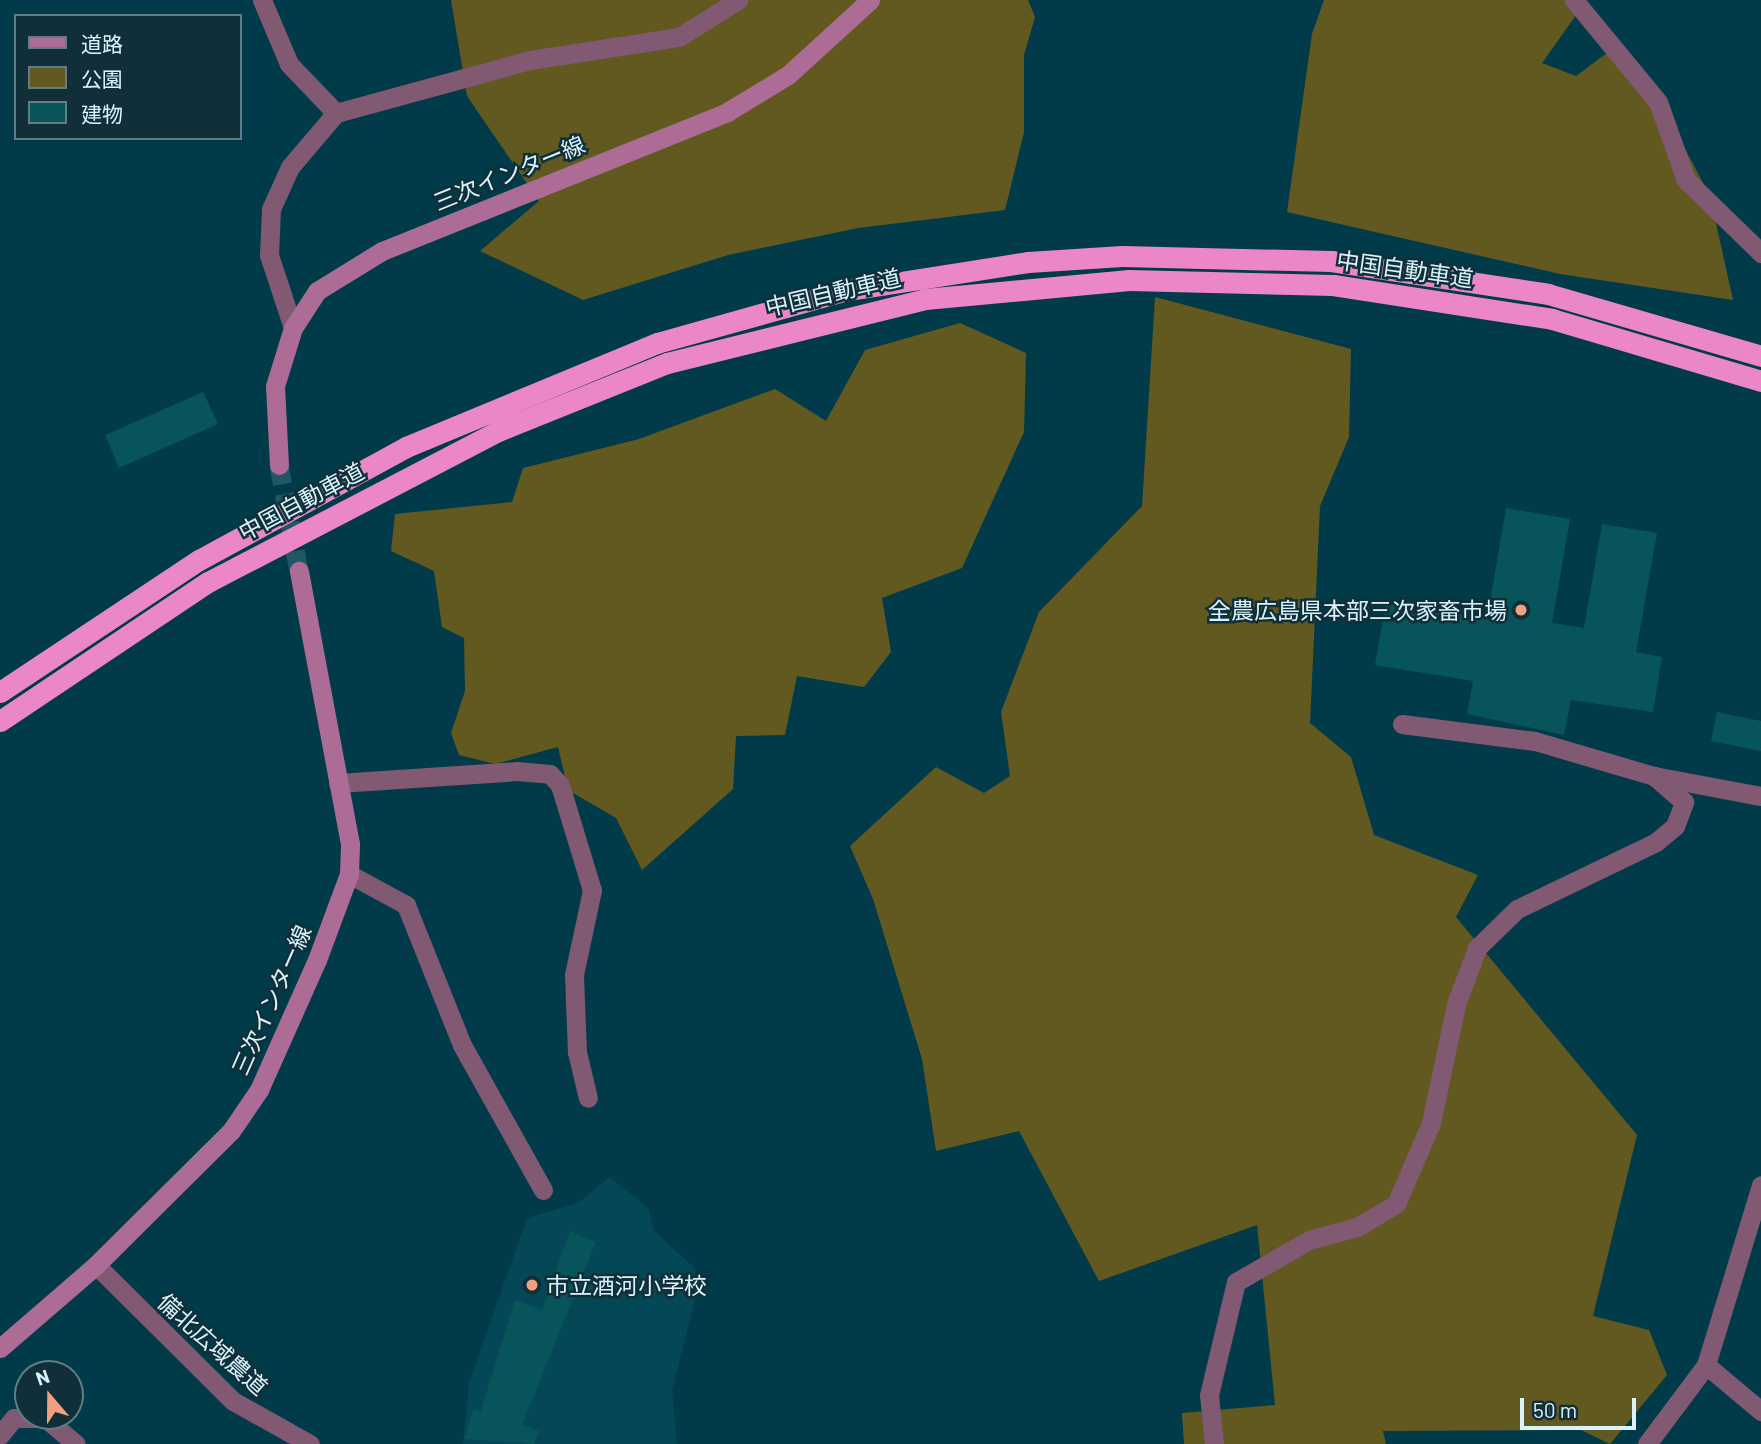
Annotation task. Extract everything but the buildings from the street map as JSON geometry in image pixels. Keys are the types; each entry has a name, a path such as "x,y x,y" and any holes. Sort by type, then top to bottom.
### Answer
{"highway":[{"name":"中国自動車道","path":"0,692 199,560 406,447 657,343 844,290 1028,262 1230,256 1437,274 1656,322 1761,356"},
{"name":"中国自動車道","path":"0,721 208,582 486,436 667,363 925,299 1129,279 1333,285 1552,319 1761,381"},
{"path":"1656,322 1761,348"}],"main road":[{"name":"三次インター線","path":"279,465 275,386 293,328 317,290 347,267 727,112 789,75 870,0"},
{"name":"三次インター線","path":"0,1348 96,1265 231,1131 259,1090 349,874 338,783 299,572"}],"street":[{"path":"262,0 289,64 336,113"},
{"path":"293,328 269,255 271,209 290,167 336,113 530,60 679,37 738,0"},
{"path":"1574,0 1658,102 1686,180 1761,253"},
{"path":"1402,724 1535,741 1654,776 1761,796"},
{"path":"338,783 517,771 550,774 560,785 592,890 574,975 577,1052 588,1098"},
{"path":"1214,1444 1209,1395 1236,1282 1309,1240 1357,1227 1396,1204 1431,1124 1455,1004 1477,948 1517,909 1656,842 1675,826 1684,802 1654,776"},
{"path":"349,874 406,905 462,1045 543,1190"},
{"path":"1647,1444 1706,1365 1761,1185"},
{"name":"備北広域農道","path":"96,1265 233,1401 310,1444"},
{"path":"1706,1365 1761,1411"},
{"path":"0,1435 14,1418 45,1418 76,1444"}],"shaded area":[{"path":"610,1177 649,1209 654,1231 695,1268 696,1296 672,1390 677,1444 463,1444 469,1383 527,1218 578,1203"}],"green space":[{"path":"451,0 1028,0 1035,17 1024,55 1024,132 1005,210 858,228 728,255 583,300 480,251 539,201 467,96"},
{"path":"1324,0 1580,0 1584,4 1542,63 1576,76 1615,47 1665,111 1710,196 1733,300 1560,274 1287,212 1312,34"},
{"path":"1155,297 1351,349 1349,437 1320,506 1310,723 1351,757 1374,835 1478,875 1456,917 1637,1135 1593,1316 1649,1330 1667,1375 1610,1444 1581,1430 1383,1431 1386,1444 1184,1444 1182,1413 1275,1405 1257,1225 1099,1281 1019,1131 936,1151 922,1059 873,899 850,846 936,767 984,793 1010,776 1001,712 1039,612 1142,506"},
{"path":"960,323 1026,353 1024,432 962,568 882,598 891,652 864,687 797,676 785,735 736,736 733,789 642,870 616,818 568,790 558,747 495,764 459,755 451,733 465,691 464,638 442,627 434,571 391,551 395,514 512,502 523,468 639,439 775,389 826,421 865,350"}],"tunnel":[{"path":"279,465 299,571"}],"place":[{"name":"全農広島県本部三次家畜市場","path":"1521,610"},
{"name":"市立酒河小学校","path":"532,1285"}]}
